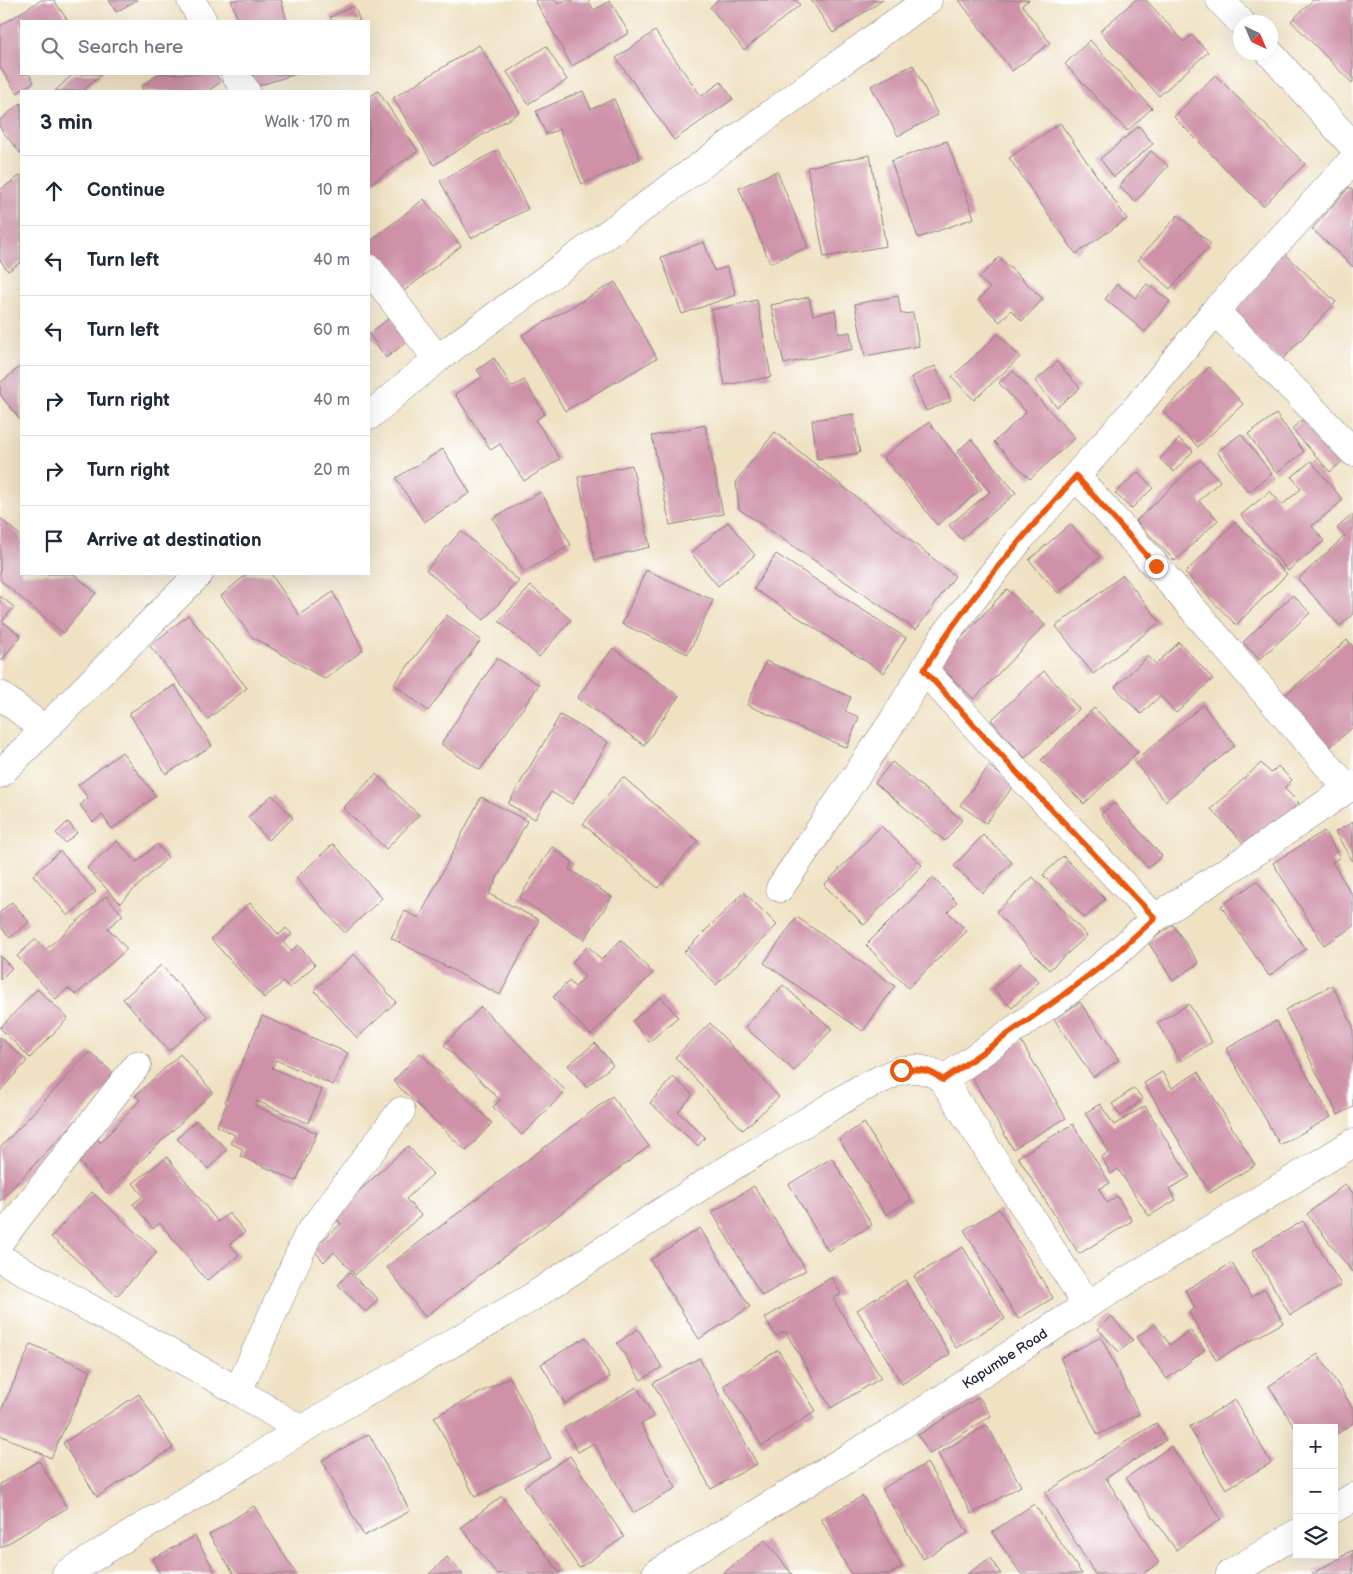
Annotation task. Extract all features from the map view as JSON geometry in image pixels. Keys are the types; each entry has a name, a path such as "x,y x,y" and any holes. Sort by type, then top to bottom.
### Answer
{"street":[{"path":"191,0 201,20"},
{"path":"370,415 437,360 928,0"},
{"path":"1220,0 1234,15"},
{"path":"780,888 867,760 951,628 1020,540 1137,407 1351,145 1275,60"},
{"path":"236,75 245,90"},
{"path":"370,269 437,360"},
{"path":"1215,312 1304,400 1353,452"},
{"path":"943,1080 1062,996 1109,960 1155,918 1350,787 1076,476"},
{"path":"0,774 198,575"},
{"path":"924,670 1031,788 1155,918"},
{"path":"0,696 44,729"},
{"path":"0,1241 137,1065"},
{"path":"66,1574 301,1430 529,1299 712,1180 860,1089 901,1070 918,1069 932,1072 943,1080 1087,1305"},
{"path":"238,1391 308,1234 401,1111"},
{"name":"Kapumbe Road","path":"656,1574 894,1430 1087,1305 1353,1143"},
{"path":"0,1258 238,1391 301,1430"},
{"path":"1338,1506 1353,1497"},
{"path":"1230,1574 1293,1535"}],"building":[{"path":"41,0 54,0 67,20 20,20 20,75 30,75 34,82 17,93 0,67 0,26"},
{"path":"109,0 137,0 116,12"},
{"path":"231,0 281,0 287,20 238,20"},
{"path":"535,0 556,0 558,4 566,0 588,0 594,10 610,1 629,33 572,66"},
{"path":"718,0 796,0 800,5 744,50 710,7"},
{"path":"811,0 883,0 833,33"},
{"path":"959,0 1029,0 1022,5 1050,43 1012,71"},
{"path":"1135,0 1146,0 1184,42 1192,35 1208,52 1159,96 1100,31"},
{"path":"1313,0 1353,0 1352,83 1291,21"},
{"path":"354,6 360,20 332,20 330,17"},
{"path":"655,31 701,96 721,82 733,99 674,140 616,58"},
{"path":"1090,40 1152,108 1127,131 1065,64"},
{"path":"479,45 520,112 434,165 393,98"},
{"path":"546,46 567,80 528,104 507,72"},
{"path":"913,65 938,115 898,136 871,86"},
{"path":"72,75 101,75 84,90 56,90"},
{"path":"158,75 216,75 221,82 209,90 143,90 141,87"},
{"path":"253,75 293,75 257,86"},
{"path":"1215,75 1305,164 1263,206 1174,117"},
{"path":"378,91 418,151 370,184 370,96"},
{"path":"583,91 591,109 614,99 640,159 582,184 559,129 546,135 536,111"},
{"path":"20,104 20,153 0,128 0,120"},
{"path":"1060,123 1127,219 1076,254 1009,158"},
{"path":"1139,126 1153,144 1114,177 1100,159"},
{"path":"947,141 974,218 918,238 891,161"},
{"path":"498,150 528,209 471,238 440,181"},
{"path":"1151,151 1168,166 1135,202 1119,186"},
{"path":"870,155 886,246 824,257 807,167"},
{"path":"777,171 808,247 770,263 739,188"},
{"path":"20,176 20,263 8,271 0,260 0,190"},
{"path":"1349,187 1353,191 1353,267 1312,229"},
{"path":"424,199 461,246 399,295 370,258 370,241"},
{"path":"1178,215 1211,244 1170,289 1138,260"},
{"path":"704,242 714,271 727,267 736,295 682,314 661,257"},
{"path":"1283,252 1336,302 1281,361 1228,311"},
{"path":"999,257 1043,299 1022,321 1011,310 1000,322 978,300 990,288 979,278"},
{"path":"615,282 657,358 565,411 522,335"},
{"path":"1117,284 1135,298 1147,284 1170,301 1145,332 1105,299"},
{"path":"898,296 901,314 913,313 919,346 865,356 855,304"},
{"path":"809,297 813,315 835,310 839,334 850,332 853,349 784,364 771,305"},
{"path":"757,300 771,377 725,385 711,310"},
{"path":"392,316 409,340 386,358 370,333"},
{"path":"998,334 1020,357 974,400 952,377"},
{"path":"494,358 512,387 524,380 545,414 536,420 560,459 524,481 500,444 491,450 455,394 482,377 477,370"},
{"path":"1057,362 1080,388 1057,407 1035,381"},
{"path":"935,366 951,401 926,411 911,377"},
{"path":"20,367 20,420 0,394 0,383"},
{"path":"1209,367 1243,404 1198,447 1163,411"},
{"path":"1013,371 1075,438 1030,479 994,442 1026,412 999,383"},
{"path":"1311,412 1350,455 1330,472 1292,429"},
{"path":"853,414 860,453 817,459 812,420"},
{"path":"1276,414 1304,452 1276,473 1248,434"},
{"path":"929,422 982,489 937,525 883,457"},
{"path":"705,425 723,514 670,525 652,436"},
{"path":"775,432 955,576 916,630 739,509 736,481"},
{"path":"1241,434 1272,474 1248,492 1217,452"},
{"path":"971,439 1016,493 961,539 949,525 990,492 957,452"},
{"path":"1179,439 1193,451 1174,472 1160,459"},
{"path":"443,449 470,493 424,522 396,478"},
{"path":"1200,460 1220,481 1199,501 1218,520 1175,561 1136,521"},
{"path":"1311,461 1343,500 1312,526 1324,541 1288,571 1241,515 1270,491 1282,505 1301,489 1292,477"},
{"path":"632,465 650,547 595,560 578,477"},
{"path":"1138,472 1153,488 1131,509 1115,493"},
{"path":"541,492 571,545 524,572 493,518"},
{"path":"1353,514 1353,614 1340,626 1298,579 1345,536 1337,528"},
{"path":"0,518 20,535 20,575 75,575 96,593 63,633 0,580"},
{"path":"728,522 755,555 718,586 691,553"},
{"path":"1235,522 1287,574 1236,625 1185,573"},
{"path":"1070,524 1100,557 1058,593 1029,560"},
{"path":"461,531 519,581 484,620 426,570"},
{"path":"776,554 906,638 884,673 754,589"},
{"path":"646,570 713,600 688,654 622,624"},
{"path":"246,575 272,575 299,615 333,592 363,650 325,679 252,637 221,596"},
{"path":"1123,575 1160,622 1093,674 1056,626"},
{"path":"531,586 571,620 539,657 499,621"},
{"path":"1007,589 1045,625 974,699 937,664"},
{"path":"1293,595 1310,613 1259,660 1243,642"},
{"path":"0,596 14,607 2,621 21,636 0,662"},
{"path":"188,615 247,688 208,719 150,646"},
{"path":"447,615 481,640 428,711 394,684"},
{"path":"1347,640 1353,646 1353,727 1328,749 1282,698"},
{"path":"1179,642 1213,679 1176,713 1160,696 1141,714 1115,687 1148,656 1156,664"},
{"path":"613,648 679,696 644,745 577,698"},
{"path":"497,658 539,685 480,770 441,744"},
{"path":"766,661 851,697 845,711 859,717 847,748 747,705"},
{"path":"1044,671 1079,709 1025,758 991,720"},
{"path":"175,685 212,746 166,774 129,713"},
{"path":"1203,705 1235,746 1165,801 1134,761"},
{"path":"1094,708 1138,752 1084,804 1041,760"},
{"path":"560,715 608,742 572,804 551,792 535,819 508,804"},
{"path":"122,752 156,796 112,829 102,815 93,822 80,805 88,798 78,785"},
{"path":"892,762 962,820 945,841 875,783"},
{"path":"1261,763 1271,773 1278,766 1292,780 1284,788 1299,803 1250,850 1211,809"},
{"path":"989,766 1014,785 986,823 960,805"},
{"path":"376,774 419,815 386,849 343,808"},
{"path":"623,777 698,841 658,888 583,824"},
{"path":"272,795 293,818 268,840 248,817"},
{"path":"481,797 527,821 489,894 539,920 500,995 391,938 405,911 419,918"},
{"path":"1114,803 1162,856 1148,868 1101,814"},
{"path":"68,822 77,833 65,843 56,833"},
{"path":"1353,822 1353,862 1335,832"},
{"path":"881,826 922,865 864,925 824,885"},
{"path":"1324,831 1340,857 1332,862 1353,896 1353,927 1324,945 1273,863"},
{"path":"983,835 1012,862 983,893 954,866"},
{"path":"117,841 137,862 157,844 168,857 120,903 87,868"},
{"path":"333,844 382,898 345,933 296,878"},
{"path":"552,847 573,862 569,869 612,897 584,940 519,898"},
{"path":"60,851 96,892 68,916 33,875"},
{"path":"1063,856 1105,899 1085,918 1043,875"},
{"path":"1033,877 1087,936 1049,970 996,912"},
{"path":"933,878 957,902 948,912 967,931 908,988 866,945"},
{"path":"1257,881 1306,949 1269,976 1221,906"},
{"path":"744,892 777,925 716,985 684,952"},
{"path":"106,896 123,915 108,928 127,949 76,995 68,988 56,999 17,956 36,939 45,950"},
{"path":"12,902 29,922 10,938 0,926 0,912"},
{"path":"250,903 279,935 286,928 292,934 283,942 291,951 298,945 315,965 290,988 283,982 264,998 211,939"},
{"path":"797,917 895,986 863,1031 764,963"},
{"path":"1173,925 1199,963 1173,981 1148,942"},
{"path":"621,940 653,973 591,1035 553,997 569,981 575,987 585,977 572,962 588,946 601,960"},
{"path":"354,954 396,1002 357,1038 314,990"},
{"path":"0,956 12,968 0,980"},
{"path":"1021,963 1039,982 1012,1008 993,989"},
{"path":"161,965 208,1017 169,1051 123,999"},
{"path":"783,985 832,1029 794,1071 745,1027"},
{"path":"1332,985 1353,1026 1353,1107 1338,1115 1285,1010"},
{"path":"37,989 68,1018 30,1058 0,1028"},
{"path":"661,997 678,1017 649,1042 632,1021"},
{"path":"1080,1002 1119,1060 1093,1077 1054,1019"},
{"path":"1189,1004 1212,1042 1181,1061 1157,1023"},
{"path":"481,1007 566,1091 522,1135 493,1107 500,1100 444,1045"},
{"path":"262,1016 348,1053 333,1085 276,1060 272,1068 322,1090 308,1123 257,1101 255,1106 317,1133 296,1181 240,1156 243,1149 230,1143 235,1135 217,1126 227,1103 225,1102"},
{"path":"1276,1021 1331,1117 1280,1145 1226,1049"},
{"path":"710,1023 779,1097 743,1130 675,1057"},
{"path":"0,1037 27,1061 0,1091"},
{"path":"1021,1041 1066,1118 1013,1149 968,1071"},
{"path":"595,1043 613,1065 586,1087 568,1065"},
{"path":"90,1052 117,1077 0,1201 0,1148"},
{"path":"420,1053 492,1123 466,1151 393,1081"},
{"path":"180,1054 213,1092 107,1193 75,1157 95,1134 100,1143 140,1100 135,1096"},
{"path":"1162,1072 1172,1088 1198,1072 1255,1165 1210,1193 1144,1083"},
{"path":"673,1077 693,1095 678,1112 705,1137 698,1146 650,1103"},
{"path":"1134,1088 1143,1099 1121,1116 1112,1104"},
{"path":"612,1096 649,1146 425,1317 387,1267"},
{"path":"1100,1104 1114,1125 1145,1106 1190,1177 1169,1189 1176,1200 1149,1216 1118,1169 1111,1174 1101,1157 1109,1152 1085,1113"},
{"path":"196,1120 227,1149 208,1169 177,1139"},
{"path":"864,1123 911,1200 886,1215 839,1139"},
{"path":"1073,1124 1110,1183 1099,1189 1107,1203 1117,1196 1132,1221 1079,1254 1018,1157"},
{"path":"408,1146 433,1174 406,1199 421,1215 355,1275 334,1252 324,1262 313,1249 341,1224 333,1215"},
{"path":"167,1157 218,1222 229,1213 245,1232 230,1244 239,1255 207,1281 160,1223 153,1229 133,1204 143,1196 133,1183"},
{"path":"832,1158 872,1225 828,1251 789,1184"},
{"path":"1345,1184 1353,1193 1353,1273 1307,1214"},
{"path":"754,1186 806,1270 762,1296 712,1212"},
{"path":"92,1192 157,1252 117,1296 51,1237"},
{"path":"999,1209 1053,1298 1018,1319 964,1230"},
{"path":"1303,1221 1341,1285 1290,1315 1252,1251"},
{"path":"700,1228 750,1307 699,1339 650,1260"},
{"path":"963,1247 1005,1319 956,1348 914,1276"},
{"path":"1232,1263 1251,1297 1265,1289 1283,1323 1216,1360 1189,1312 1195,1308 1185,1290"},
{"path":"349,1272 378,1299 366,1312 338,1285"},
{"path":"832,1277 841,1294 833,1299 881,1378 831,1408 785,1331 776,1336 765,1318"},
{"path":"905,1280 950,1354 902,1384 857,1310"},
{"path":"1111,1316 1133,1340 1119,1352 1098,1329"},
{"path":"1155,1324 1170,1345 1190,1330 1205,1350 1167,1379 1137,1337"},
{"path":"638,1329 662,1367 641,1380 617,1343"},
{"path":"586,1337 610,1377 565,1404 541,1364"},
{"path":"1101,1337 1139,1414 1098,1435 1060,1358"},
{"path":"31,1344 91,1371 51,1458 0,1435 0,1413"},
{"path":"778,1350 816,1411 762,1446 723,1386"},
{"path":"1318,1354 1353,1408 1353,1423 1338,1433 1338,1424 1293,1425 1269,1386"},
{"path":"699,1358 757,1464 711,1489 653,1383"},
{"path":"510,1377 551,1458 475,1497 434,1417"},
{"path":"637,1387 654,1417 641,1424 676,1488 633,1513 594,1443 578,1452 564,1428"},
{"path":"139,1394 173,1448 97,1497 63,1443"},
{"path":"979,1397 991,1416 930,1454 918,1435"},
{"path":"1235,1400 1271,1463 1226,1489 1189,1427"},
{"path":"1156,1423 1166,1440 1106,1478 1159,1563 1142,1574 1095,1574 1045,1493"},
{"path":"987,1425 1021,1486 972,1514 938,1454"},
{"path":"369,1434 410,1511 364,1536 322,1460"},
{"path":"1171,1446 1221,1519 1176,1550 1126,1478"},
{"path":"570,1456 624,1537 579,1568 524,1486"},
{"path":"39,1461 67,1508 0,1548 0,1484"},
{"path":"927,1463 968,1533 923,1559 882,1489"},
{"path":"502,1496 560,1573 497,1574 461,1527"},
{"path":"863,1496 902,1567 890,1574 851,1574 821,1519"},
{"path":"1034,1504 1082,1574 1021,1574 992,1532"},
{"path":"254,1506 296,1574 234,1574 209,1535"},
{"path":"195,1536 216,1574 160,1574 152,1559"},
{"path":"765,1540 792,1574 722,1574"},
{"path":"1353,1550 1353,1574 1312,1574 1338,1559"},
{"path":"447,1557 463,1574 429,1574"},
{"path":"990,1558 1001,1574 967,1574"}],"route":[{"path":"901,1070 918,1069 932,1072 943,1080 1062,996 1109,960 1155,918 1031,788 924,670 945,635 1020,540 1076,476 1156,566"}]}
